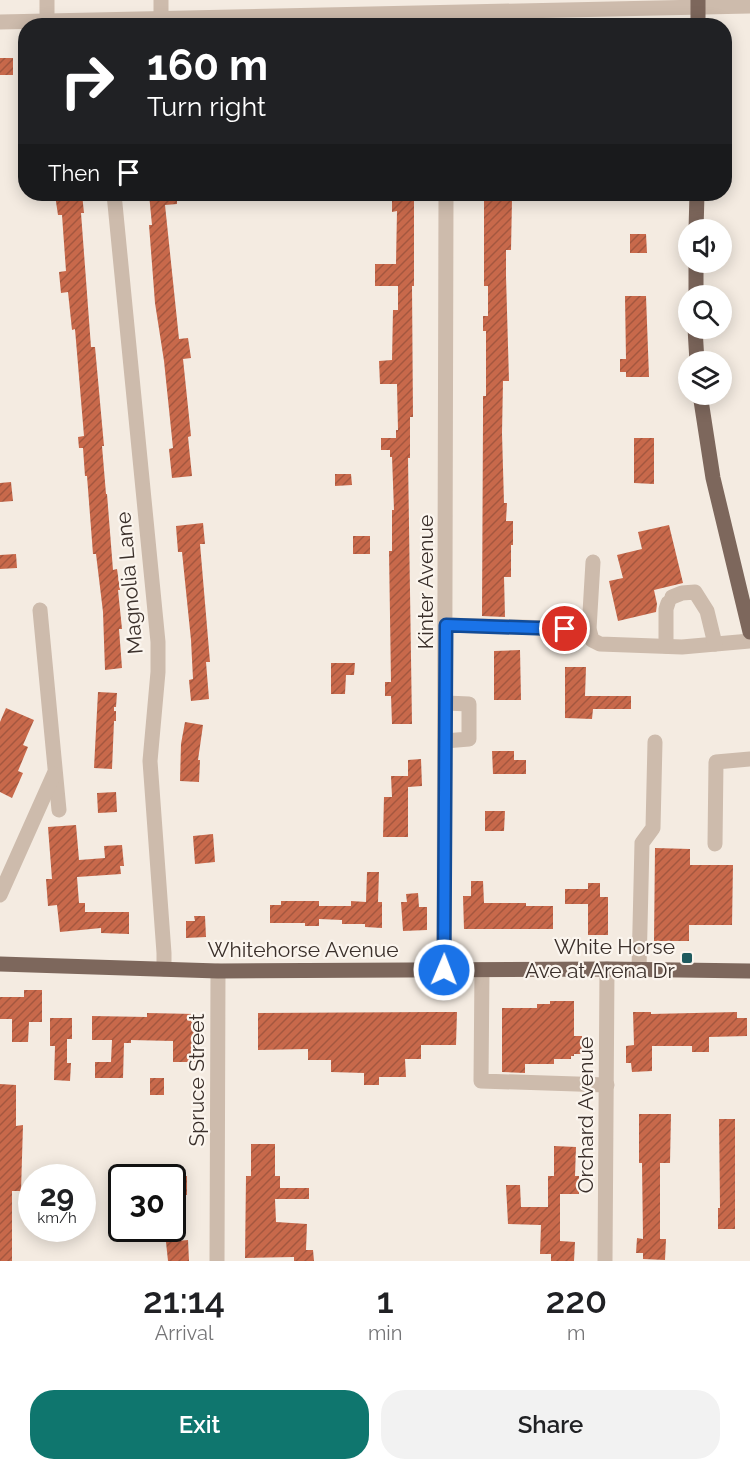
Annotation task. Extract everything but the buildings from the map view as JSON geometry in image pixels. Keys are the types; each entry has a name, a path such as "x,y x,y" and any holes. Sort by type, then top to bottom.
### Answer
{"main road":[{"path":"696,219 697,201"},
{"path":"701,405 712,478 750,632"},
{"name":"Whitehorse Avenue","path":"0,964 218,971 750,970"}],"street":[{"path":"47,0 47,18"},
{"path":"161,0 161,18"},
{"path":"463,18 698,3 750,6"},
{"path":"0,22 18,22"},
{"name":"Magnolia Lane","path":"115,201 158,642 158,672 150,761 164,969"},
{"name":"Kinter Avenue","path":"444,970 446,201"},
{"path":"593,562 589,629 592,639 600,644 666,646 750,641"},
{"path":"666,646 666,609 670,600 682,593 695,592 707,611 715,644"},
{"path":"40,610 59,810"},
{"path":"446,625 589,629"},
{"path":"446,703 469,704 469,740 446,741"},
{"path":"639,969 642,843 653,828 655,742"},
{"path":"716,844 716,762 750,759"},
{"path":"0,895 55,772"},
{"name":"Orchard Avenue","path":"605,1261 607,969"},
{"path":"482,970 481,1081 607,1085"},
{"name":"Spruce Street","path":"217,1261 218,971"}],"place":[{"name":"White Horse Ave at Arena Dr","path":"687,958"}],"route":[{"path":"444,970 446,625 565,629"}]}
